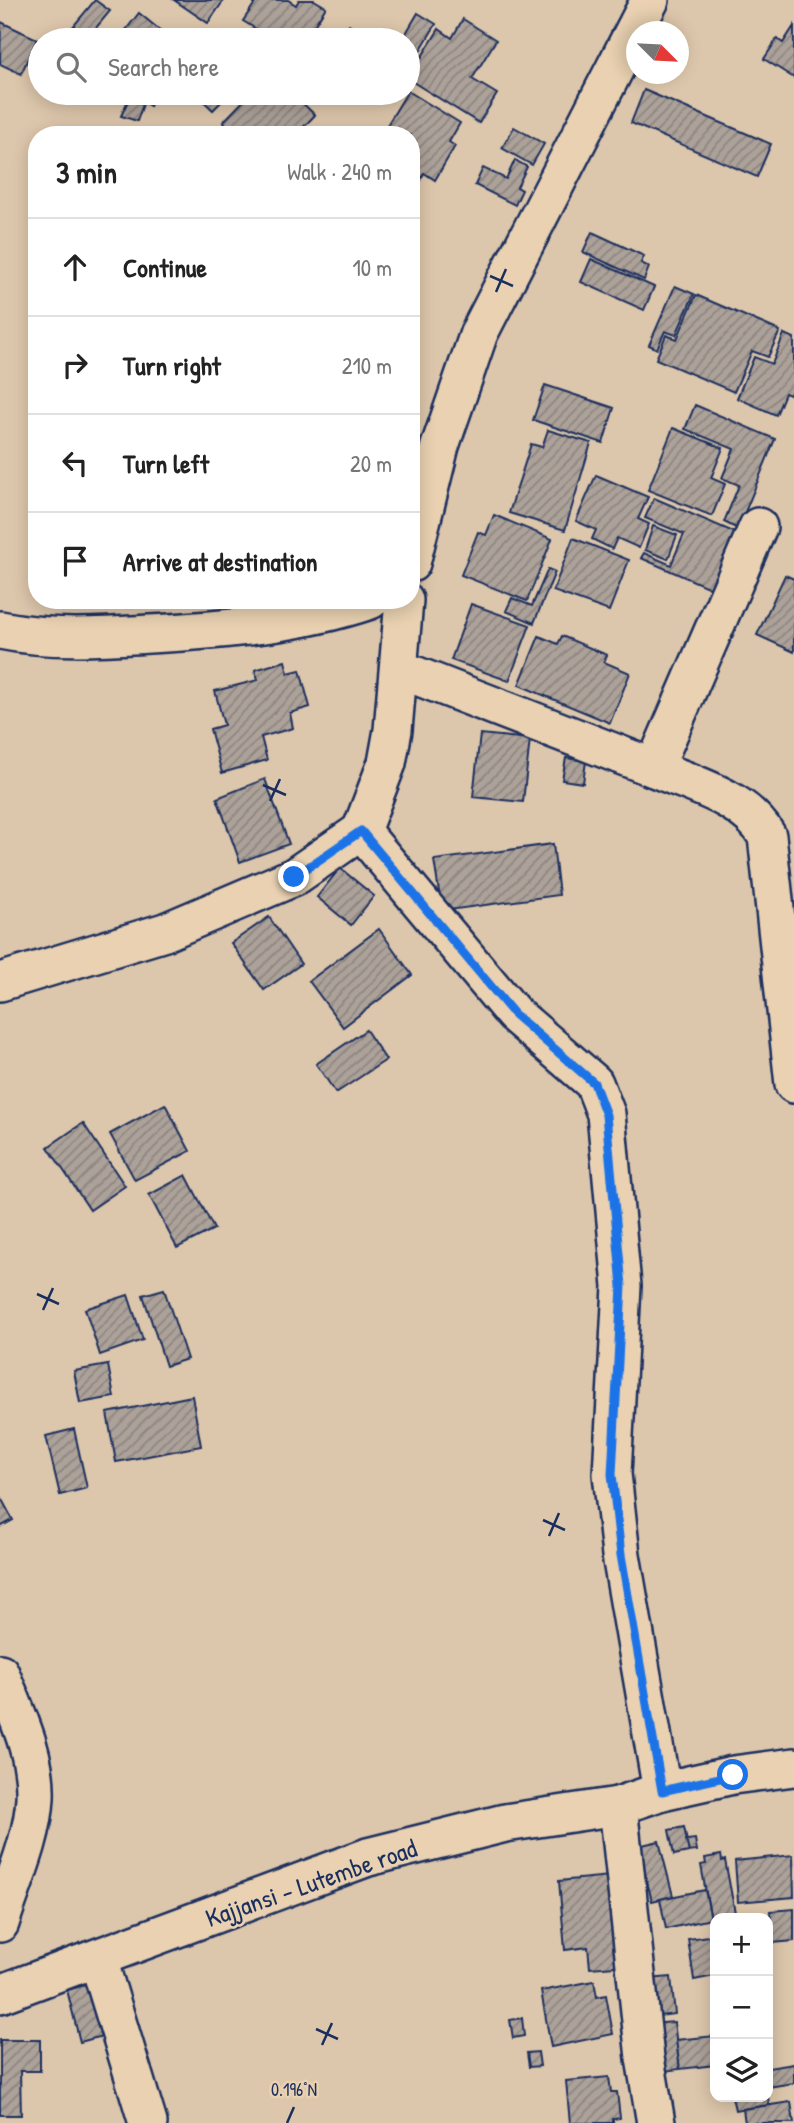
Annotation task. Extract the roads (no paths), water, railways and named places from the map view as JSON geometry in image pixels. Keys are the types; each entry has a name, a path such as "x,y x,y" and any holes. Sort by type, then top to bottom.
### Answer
{"street":[{"path":"420,527 440,446 479,333 650,0"},
{"path":"654,768 758,527"},
{"path":"0,630 84,638 226,630 336,609"},
{"path":"0,982 178,926 294,877 361,831 387,763 403,609"},
{"path":"399,669 654,768 724,797 750,812 767,836 794,1084"},
{"path":"361,831 514,1014 594,1083 606,1115 622,1286 612,1474 621,1555 662,1791"},
{"path":"0,1673 24,1731 33,1767 35,1798 30,1827 0,1923"},
{"name":"Kajjansi - Lutembe road","path":"0,1994 368,1857 505,1823 618,1806 662,1791 733,1775 794,1767"},
{"path":"618,1806 645,2058 656,2123"},
{"path":"98,1959 148,2123"}]}
